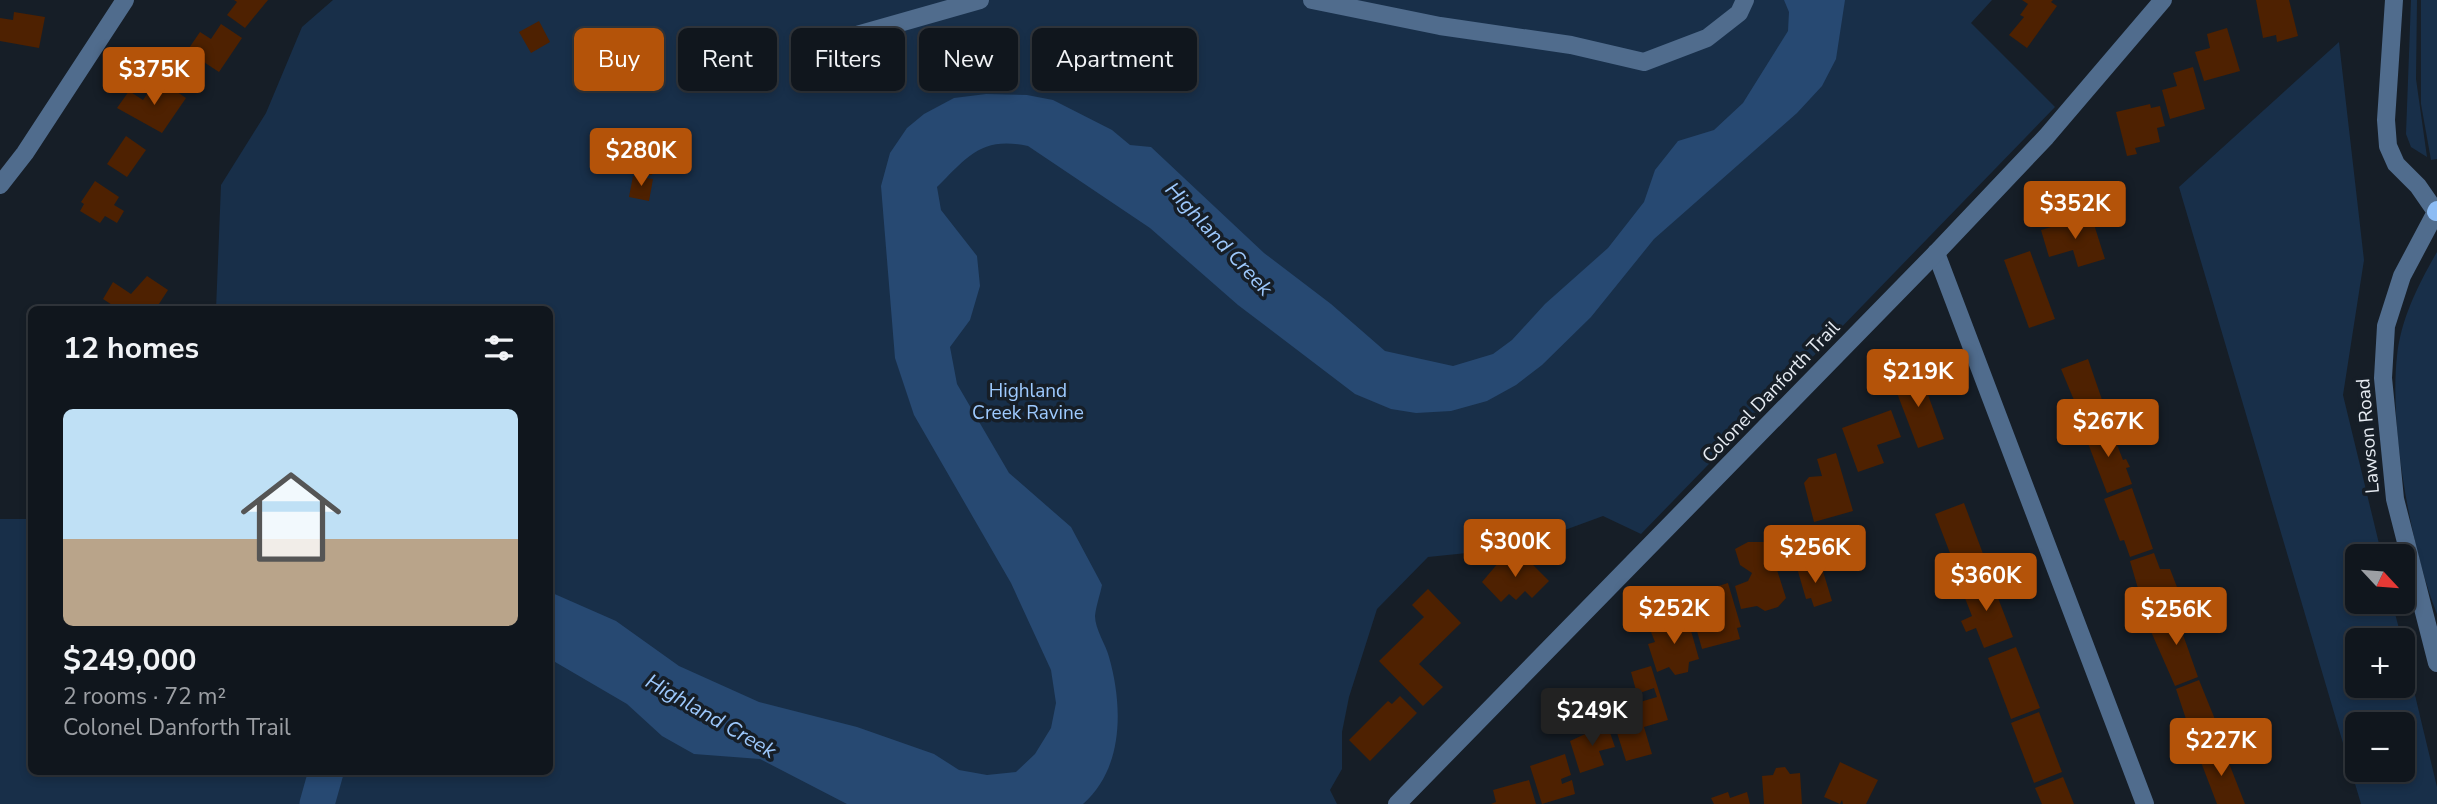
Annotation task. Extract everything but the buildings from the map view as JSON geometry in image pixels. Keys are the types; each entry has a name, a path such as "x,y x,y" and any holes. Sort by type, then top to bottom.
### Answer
{"street":[{"path":"0,185 25,153 125,0"},
{"path":"882,28 980,0"},
{"path":"1312,0 1440,26 1571,46 1644,62 1707,38 1739,13 1745,0"},
{"name":"Colonel Danforth Trail","path":"1397,804 1936,253 2046,137 2163,0"},
{"path":"2394,0 2386,120 2388,146 2396,164 2418,186 2437,211"},
{"name":"Lawson Road","path":"2437,211 2402,276 2386,327 2382,378 2395,499 2437,663"},
{"path":"1936,253 2145,804"}],"green space":[{"name":"Highland Creek Ravine","path":"333,0 1992,0 1971,23 2055,107 1641,534 1603,516 1516,548 1428,557 1377,609 1349,697 1342,732 1342,769 1330,790 1337,804 0,804 0,519 28,519 28,775 553,775 553,306 216,306 221,185 266,113 302,27"},
{"path":"2411,0 2417,0 2416,79 2427,157 2411,147 2406,134"},
{"path":"2421,0 2437,0 2437,159 2431,160 2421,104"},
{"path":"2339,42 2364,260 2343,395 2379,544 2345,544 2345,614 2395,614 2399,628 2345,628 2345,698 2415,698 2415,695 2437,787 2437,804 2361,804 2355,782 2415,782 2415,712 2345,712 2345,750 2179,187"},
{"path":"2437,252 2437,614 2427,587 2404,487 2395,385 2399,342 2406,316"}],"water":[{"path":"1784,0 1845,0 1836,59 1822,86 1797,113 1654,239 1591,317 1542,365 1516,385 1487,401 1451,411 1416,413 1391,409 1355,394 1238,305 1150,228 1028,146 987,146 967,158 937,187 941,210 977,256 980,286 970,320 950,347 957,384 1009,473 1071,527 1102,585 1095,621 1108,652 1114,676 1117,735 1106,773 1083,804 847,804 760,759 694,754 662,736 627,704 553,661 553,593 616,621 679,666 759,702 857,727 934,754 959,770 987,775 1016,772 1035,754 1051,728 1056,703 1051,670 1011,583 914,415 895,358 881,186 890,153 907,128 924,114 954,98 986,94 1027,95 1053,100 1112,130 1130,145 1151,147 1264,253 1331,304 1385,351 1453,366 1493,354 1512,340 1545,304 1608,248 1644,202 1655,170 1678,141 1714,130 1743,103 1788,31 1789,12"}],"waterway":[{"name":"Highland Creek","path":"317,804 325,775"}]}
